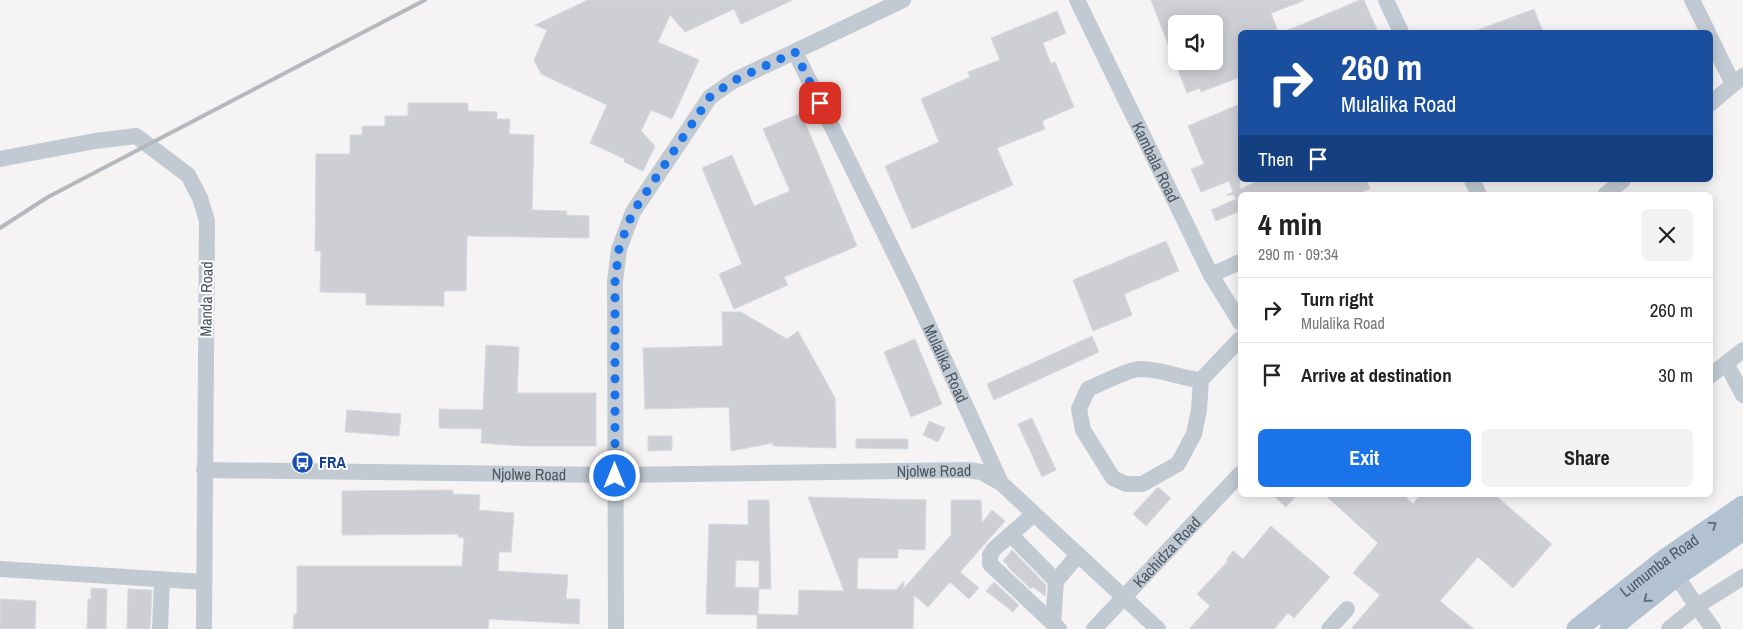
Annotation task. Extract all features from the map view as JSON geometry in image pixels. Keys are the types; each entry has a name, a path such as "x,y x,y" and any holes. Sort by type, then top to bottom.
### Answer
{"main road":[{"name":"Lumumba Road","path":"1577,629 1664,560 1743,506"},
{"name":"Lumumba Road","path":"1610,629 1676,576 1743,530"}],"street":[{"path":"616,629 615,282 619,249 630,220 710,97 733,81 904,0"},
{"name":"Kambala Road","path":"1077,0 1212,275 1238,319"},
{"path":"1386,0 1401,30"},
{"path":"1692,0 1707,30"},
{"path":"1713,42 1738,80 1713,101"},
{"name":"Mulalika Road","path":"795,52 911,287 1001,483 1158,629"},
{"name":"Manda Road","path":"0,159 95,141 136,136 188,175 200,198 207,221 204,629"},
{"path":"1609,192 1621,182"},
{"path":"1212,275 1238,263"},
{"path":"1201,380 1184,378 1164,372 1137,369 1088,389 1079,409 1083,430 1113,478 1126,484 1142,484 1178,464 1194,434 1200,410 1201,380 1238,340"},
{"path":"1713,374 1743,350"},
{"path":"1726,363 1743,396"},
{"name":"Njolwe Road","path":"204,470 615,476 970,470 981,472 1001,483"},
{"name":"Kachidza Road","path":"1094,629 1238,476"},
{"path":"1034,514 990,555 990,564 1056,626"},
{"path":"1011,534 1056,581"},
{"path":"1056,626 1056,581 1078,555"},
{"path":"0,569 204,582"},
{"path":"1676,576 1713,629"},
{"path":"1668,629 1697,606 1743,577"},
{"path":"160,629 162,580"},
{"path":"1329,629 1348,609"}],"building":[{"path":"588,0 793,0 741,24 734,9 685,32 670,15 658,42 699,60 672,119 651,110 641,131 655,146 643,171 624,162 625,159 590,143 607,105 541,74 534,60 547,30 535,25"},
{"path":"1151,0 1303,0 1271,13 1277,30 1238,30 1238,78 1201,92 1200,88 1187,93 1178,70 1223,70 1223,15 1168,15 1168,44"},
{"path":"1364,0 1377,30 1289,30"},
{"path":"1534,9 1542,30 1478,30"},
{"path":"1057,11 1066,33 1043,43 1051,64 1055,62 1074,107 1042,121 1045,129 997,148 1013,185 912,229 885,166 939,142 921,99 970,77 968,72 1000,60 991,38"},
{"path":"408,103 468,103 468,111 497,112 497,119 510,119 509,134 534,135 532,210 567,211 566,215 589,216 589,238 467,236 466,291 444,291 444,306 366,305 366,293 320,292 321,251 315,251 316,154 350,154 350,135 362,135 362,126 385,126 385,116 408,116"},
{"path":"1238,105 1238,182 1240,182 1240,189 1256,182 1368,182 1370,189 1362,192 1238,192 1238,212 1216,221 1211,210 1236,199 1234,195 1226,195 1233,192 1229,181 1201,192 1191,169 1204,164 1188,126"},
{"path":"801,113 857,246 784,277 788,285 734,309 719,274 742,264 702,168 732,155 754,206 790,191 763,129"},
{"path":"1166,241 1179,271 1124,294 1132,315 1093,331 1073,280"},
{"path":"722,312 741,312 787,339 798,331 835,398 836,448 773,446 773,443 731,451 729,407 645,409 643,348 723,346"},
{"path":"1092,336 1099,352 994,400 987,384"},
{"path":"915,339 942,404 911,417 884,352"},
{"path":"486,345 519,347 517,393 596,393 596,446 523,446 481,443 482,429 439,428 439,409 483,410"},
{"path":"347,410 401,414 399,436 345,432"},
{"path":"1032,418 1056,470 1042,477 1018,424"},
{"path":"929,421 945,428 938,442 923,435"},
{"path":"648,436 672,436 672,450 648,451"},
{"path":"856,439 908,439 908,449 856,448"},
{"path":"1158,487 1171,498 1146,526 1133,514"},
{"path":"453,490 453,494 480,495 479,510 514,513 511,552 499,552 498,571 568,575 566,599 580,599 579,624 489,619 488,629 293,629 294,614 297,614 297,566 462,566 464,538 458,537 458,534 342,535 342,491"},
{"path":"808,497 926,500 925,550 898,549 898,558 858,558 857,589 896,590 904,581 903,589 951,535 951,500 981,500 982,523 992,510 1005,521 960,572 979,588 969,599 950,582 928,607 914,595 913,629 757,629 757,615 706,614 709,524 748,525 748,500 769,500 771,589 759,588 758,614 798,615 799,590 844,591","holes":["736,560 759,561 759,588 735,587"]},
{"path":"1275,497 1295,497 1286,507"},
{"path":"1327,497 1405,497 1413,504 1418,497 1497,497 1552,544 1513,588 1478,557 1440,601 1474,629 1351,629 1380,595 1353,573 1378,543"},
{"path":"1271,526 1330,577 1294,618 1288,613 1274,629 1189,629 1210,606 1197,594 1228,561 1226,560 1233,551 1243,559"},
{"path":"1012,550 1046,585 1045,596 1033,587 1031,589 1003,561"},
{"path":"994,582 1019,605 1013,612 986,591"},
{"path":"91,588 107,589 106,629 87,629 88,599 91,599"},
{"path":"128,589 152,590 150,629 127,629"},
{"path":"0,599 36,601 35,629 0,629"}],"railway":[{"path":"0,228 48,197 425,0"}],"place":[{"name":"FRA","path":"303,462"}],"route":[{"path":"615,476 615,282 619,249 633,212 710,97 733,81 795,52 820,103"}]}
